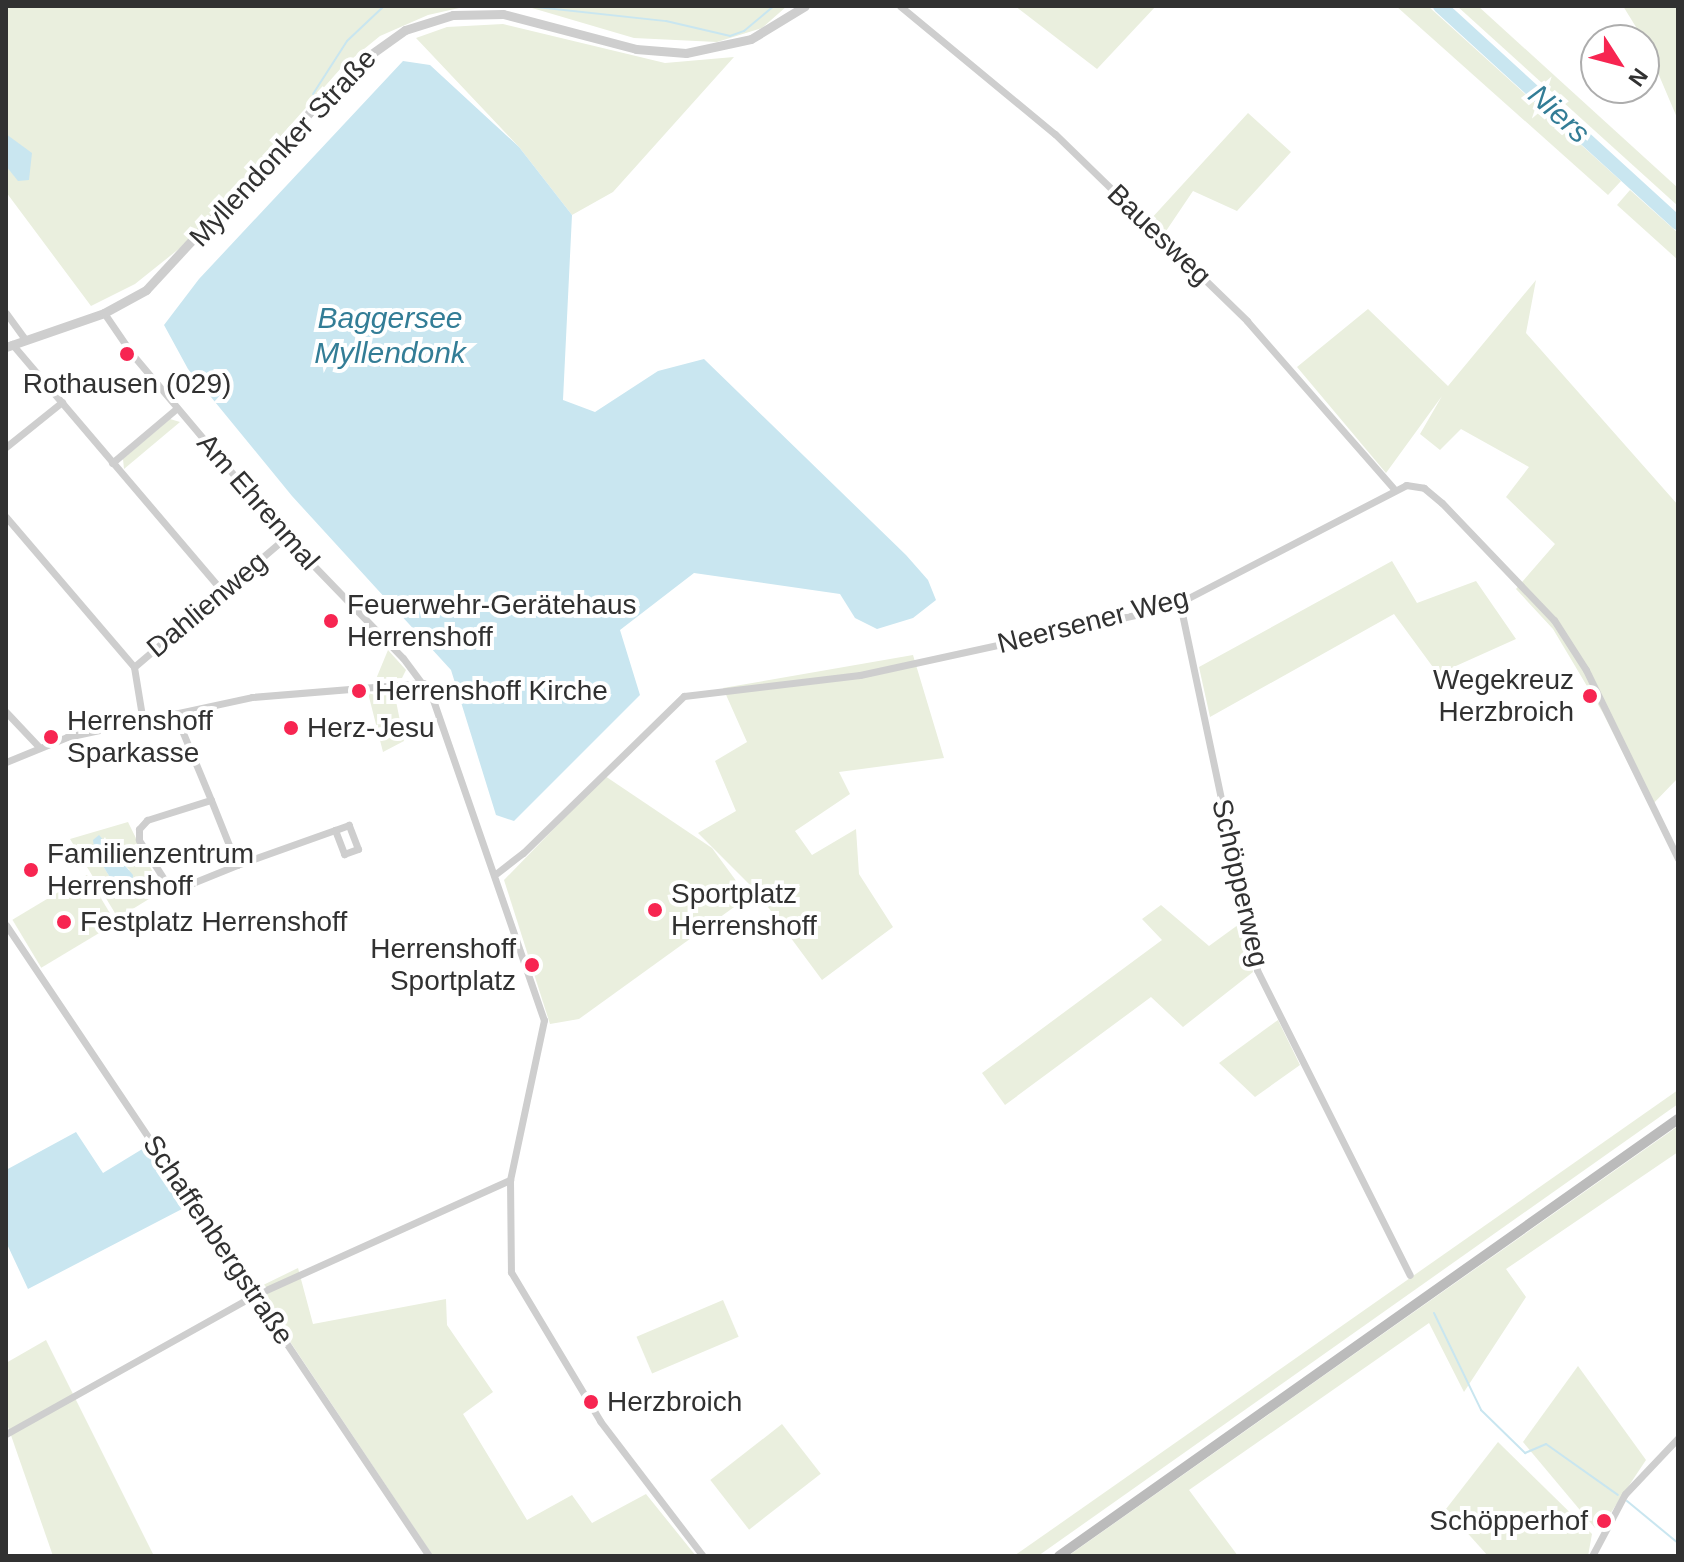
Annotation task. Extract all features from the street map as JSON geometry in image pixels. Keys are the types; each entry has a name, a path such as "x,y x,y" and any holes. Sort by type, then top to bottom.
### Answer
{"main road":[{"path":"1059,1556 1678,1119"}],"street":[{"name":"Myllendonker Straße","path":"9,345 104,313 158,281 349,70 405,30 446,17 503,14 636,49 686,53 751,39 805,6"},
{"name":"Bauesweg","path":"900,6 1055,134 1247,321 1393,488"},
{"path":"6,313 24,338"},
{"name":"Am Ehrenmal","path":"104,313 177,408 286,537 423,683"},
{"path":"9,345 62,402 222,591"},
{"path":"6,447 62,402"},
{"path":"112,463 177,408"},
{"name":"Neersener Weg","path":"497,873 523,853 684,696 860,675 1180,604 1393,488"},
{"path":"1393,488 1424,488 1554,620 1586,670 1678,859"},
{"path":"6,517 134,667"},
{"name":"Dahlienweg","path":"143,722 134,667 286,537"},
{"name":"Schöpperweg","path":"1180,604 1257,970 1410,1275"},
{"path":"6,762 38,746 310,689 423,683 497,873 545,1027 510,1180 507,1248 517,1288 600,1421 703,1556"},
{"path":"6,712 38,746"},
{"path":"176,716 237,865"},
{"path":"211,800 147,820 139,829 139,840 162,883 171,888 335,830"},
{"name":"Schaffenbergstraße","path":"6,925 429,1556"},
{"path":"6,1434 255,1295 510,1180"},
{"path":"1592,1556 1625,1494 1678,1438"}],"green space":[{"path":"6,6 468,6 428,15 380,36 342,67 185,244 135,284 91,306 6,192"},
{"path":"507,6 787,6 762,28 717,42 634,38 532,8"},
{"path":"1015,6 1156,6 1097,69"},
{"path":"1396,6 1428,6 1621,181 1608,195"},
{"path":"1457,6 1478,6 1580,99 1580,104 1586,104 1678,188 1678,206"},
{"path":"1623,6 1678,6 1678,120 1660,78 1660,24 1634,24"},
{"path":"503,24 665,63 734,57 613,192 572,215 519,147 416,38 447,27"},
{"path":"1248,113 1291,152 1237,211 1193,191 1164,234 1150,220"},
{"path":"1630,190 1678,233 1678,260 1617,205"},
{"path":"1536,280 1526,333 1678,505 1678,778 1650,807 1603,713 1553,629 1516,589 1555,544 1506,497 1529,467 1461,429 1440,450 1420,434 1442,396 1386,473 1297,367 1368,309 1448,386"},
{"path":"170,419 180,422 124,469 123,459"},
{"path":"1392,561 1417,603 1476,581 1516,639 1438,674 1394,614 1210,717 1199,667"},
{"path":"388,650 406,670 402,678 376,679"},
{"path":"913,655 944,758 839,772 850,794 795,831 812,855 856,829 859,874 893,927 822,980 756,891 698,833 736,811 715,761 747,742 723,688"},
{"path":"394,691 404,741 383,752 368,693 379,696"},
{"path":"605,776 712,848 748,897 579,1019 550,1024 504,880"},
{"path":"128,822 162,891 118,918 70,839","holes":["105,837 113,855 130,870 111,879 95,853"]},
{"name":"Festplatz Herrenshoff","path":"87,875 116,923 41,968 12,920"},
{"path":"1161,905 1209,946 1242,922 1253,972 1183,1027 1151,997 1005,1105 982,1073 1162,940 1142,919"},
{"path":"1278,1020 1300,1065 1255,1097 1219,1063"},
{"path":"1678,1090 1678,1104 1038,1556 1014,1556"},
{"path":"1678,1126 1678,1152 1506,1269 1526,1297 1464,1392 1429,1323 1189,1490 1238,1556 1068,1556"},
{"path":"298,1268 313,1324 446,1299 447,1325 493,1392 463,1414 527,1520 572,1495 592,1523 646,1494 696,1556 433,1556 255,1289"},
{"path":"723,1300 739,1337 652,1374 636,1337"},
{"path":"46,1340 154,1556 53,1556 6,1421 6,1363"},
{"path":"1578,1366 1646,1460 1602,1526 1595,1528 1523,1442"},
{"path":"782,1424 821,1474 749,1530 710,1480"},
{"path":"1498,1442 1592,1534 1588,1556 1488,1556 1446,1509"}],"water":[{"name":"Baggersee Myllendonk","path":"403,61 430,65 519,147 572,215 563,400 595,412 658,371 704,359 906,555 928,580 936,600 913,618 877,629 855,618 840,594 694,573 620,630 640,695 514,821 496,815 451,670 292,496 188,369 164,325 199,279"},
{"path":"6,134 32,153 29,180 18,181 6,166"},
{"path":"99,835 133,875 132,885 119,889 114,884 95,853 93,840"},
{"path":"76,1132 103,1173 144,1148 182,1209 28,1289 6,1242 6,1170"}],"waterway":[{"path":"313,94 347,41 384,6"},
{"path":"527,6 666,21 730,36 744,31 774,6"},
{"name":"Niers","path":"1440,6 1678,223"},
{"path":"1434,1313 1481,1410 1525,1453 1546,1444 1618,1495"},
{"path":"1627,1501 1678,1543"}],"place":[{"name":"Rothausen (029)","path":"127,354"},
{"name":"Feuerwehr-Gerätehaus Herrenshoff","path":"331,621"},
{"name":"Herrenshoff Kirche","path":"359,691"},
{"name":"Wegekreuz Herzbroich","path":"1590,696"},
{"name":"Herz-Jesu","path":"291,728"},
{"name":"Herrenshoff Sparkasse","path":"51,737"},
{"name":"Familienzentrum Herrenshoff","path":"31,870"},
{"name":"Sportplatz Herrenshoff","path":"655,910"},
{"name":"Festplatz Herrenshoff","path":"64,922"},
{"name":"Herrenshoff Sportplatz","path":"532,965"},
{"name":"Herzbroich","path":"591,1402"},
{"name":"Schöpperhof","path":"1604,1521"}]}
